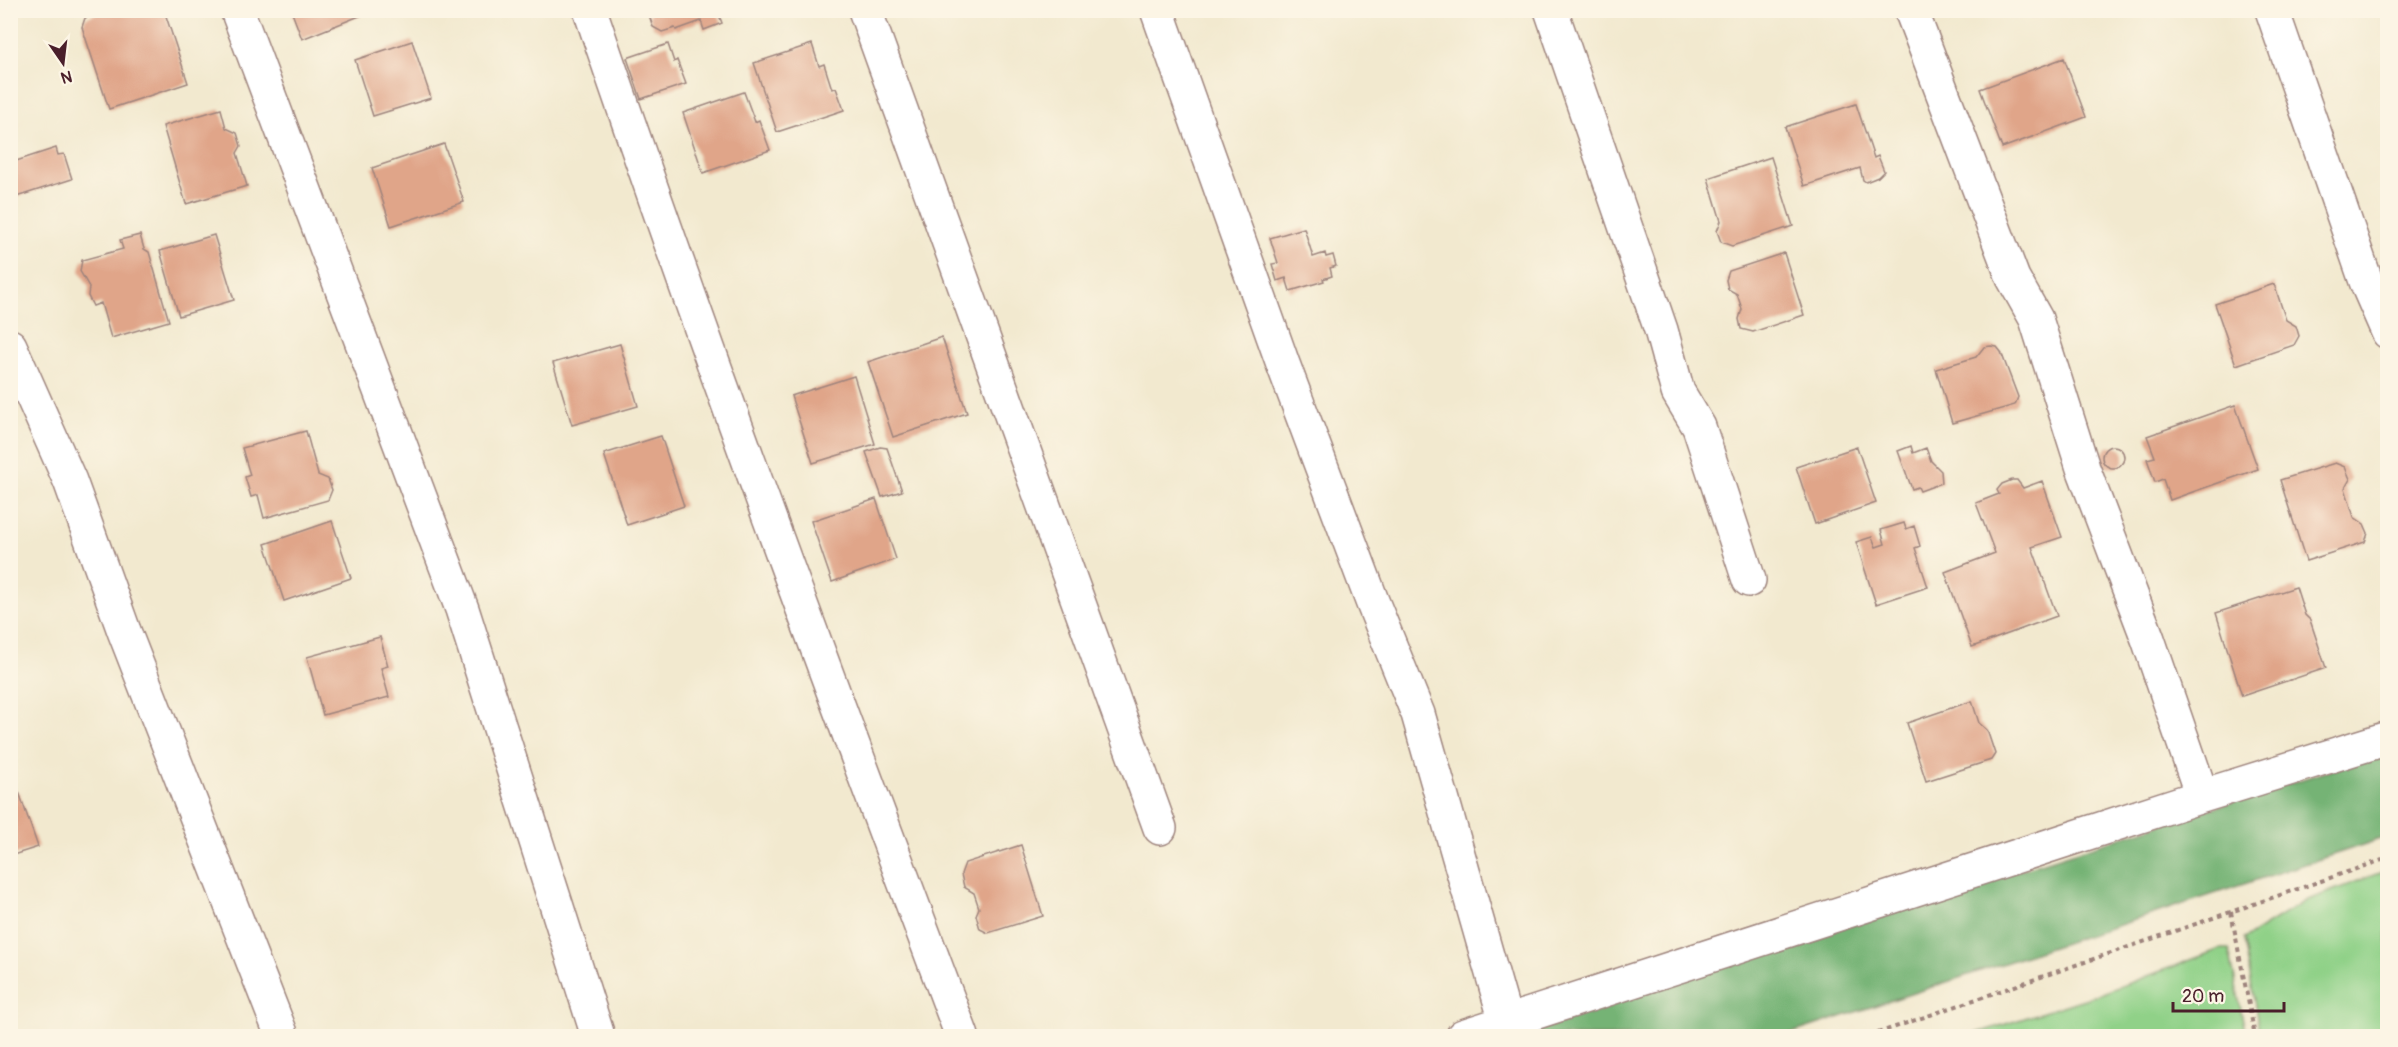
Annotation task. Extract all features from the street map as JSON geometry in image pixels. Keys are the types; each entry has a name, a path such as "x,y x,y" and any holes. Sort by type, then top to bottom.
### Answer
{"street":[{"path":"237,10 462,609 598,1036"},
{"path":"590,10 671,243 804,610 962,1036"},
{"path":"865,10 1160,828"},
{"path":"1157,10 1283,364 1372,601 1418,714 1506,1022"},
{"path":"1551,10 1661,330 1678,393 1699,427 1749,580"},
{"path":"1911,10 2013,278 2036,319 2083,468 2148,639 2202,796"},
{"path":"2272,10 2367,284 2388,332"},
{"path":"10,346 70,481 124,631 282,1036"},
{"path":"1463,1036 2202,796 2388,738"}],"path":[{"path":"1869,1036 2388,858"},
{"path":"2231,912 2255,1036"}],"green space":[{"path":"2387,752 2387,837 1783,1036 1501,1036"},
{"path":"2387,870 2387,1036 2260,1036 2244,939 2305,901"},
{"path":"2220,949 2229,949 2246,1036 1968,1036 2097,995"}],"building":[{"path":"105,10 164,10 188,83 109,109 82,27 85,18"},
{"path":"291,10 361,10 362,15 302,39"},
{"path":"652,10 717,10 722,23 704,30 701,21 676,30 675,28 662,32 653,27 649,15"},
{"path":"412,41 431,98 373,116 355,60"},
{"path":"668,44 674,62 677,60 686,84 641,99 627,58"},
{"path":"812,44 819,66 824,64 832,89 836,88 844,110 777,132 754,63"},
{"path":"2064,58 2086,117 2002,148 1980,89"},
{"path":"744,92 755,122 759,120 770,150 703,173 683,113"},
{"path":"1856,104 1874,158 1878,156 1884,171 1878,177 1866,182 1863,180 1860,168 1804,186 1785,127"},
{"path":"221,109 226,128 237,133 241,146 237,153 247,186 186,204 163,126"},
{"path":"444,144 464,202 391,226 372,168"},
{"path":"56,148 58,155 64,154 72,179 10,199 10,163"},
{"path":"1771,157 1793,226 1732,246 1721,242 1717,231 1721,221 1708,178"},
{"path":"1304,228 1313,257 1325,253 1326,257 1333,255 1336,266 1330,268 1332,276 1323,279 1324,281 1290,291 1286,278 1277,281 1272,264 1278,263 1270,238"},
{"path":"140,235 144,249 149,252 169,321 111,338 101,303 93,306 88,296 89,287 80,271 82,260 123,249 120,240"},
{"path":"214,235 234,300 179,316 160,251"},
{"path":"1784,253 1804,315 1753,332 1741,329 1739,319 1742,309 1737,294 1728,289 1726,280 1729,271"},
{"path":"2274,284 2286,320 2296,326 2299,336 2294,345 2236,365 2215,304"},
{"path":"942,337 967,413 893,437 868,362"},
{"path":"620,344 638,406 572,425 553,363"},
{"path":"1984,347 1997,347 2001,352 2018,397 2015,405 1952,423 1936,369 1976,357"},
{"path":"854,376 875,444 813,463 791,396"},
{"path":"2235,405 2258,469 2170,500 2163,479 2155,482 2147,459 2155,457 2147,436"},
{"path":"306,431 318,475 328,479 332,490 328,500 264,518 258,495 251,497 245,477 250,475 242,448"},
{"path":"661,436 684,506 627,525 604,454"},
{"path":"1911,446 1913,453 1926,448 1931,461 1941,471 1942,483 1920,491 1918,487 1912,489 1898,451"},
{"path":"2113,446 2123,453 2124,457 2117,467 2113,468 2103,461 2102,457 2109,447"},
{"path":"880,447 887,448 902,491 882,497 866,452"},
{"path":"1857,447 1876,503 1815,524 1796,467"},
{"path":"2335,463 2345,467 2350,479 2345,488 2354,517 2364,524 2368,533 2365,542 2306,561 2280,480"},
{"path":"2017,480 2023,488 2042,481 2062,537 2032,547 2057,616 1972,647 1945,572 1995,553 1976,503 1999,494 1997,490 2002,484"},
{"path":"876,499 896,559 832,582 811,521"},
{"path":"332,521 351,578 284,601 265,544"},
{"path":"1904,523 1906,529 1914,526 1920,546 1915,548 1928,587 1876,604 1856,542 1872,537 1876,547 1885,544 1881,530"},
{"path":"2296,587 2326,668 2242,696 2216,613"},
{"path":"380,637 388,666 381,668 389,697 323,715 307,657"},
{"path":"1972,701 1979,723 1987,730 1995,754 1991,760 1926,781 1907,723"},
{"path":"19,792 38,847 10,856 10,793"},
{"path":"1021,845 1043,916 988,933 980,929 976,915 979,908 974,893 964,887 961,874 965,863"}]}
